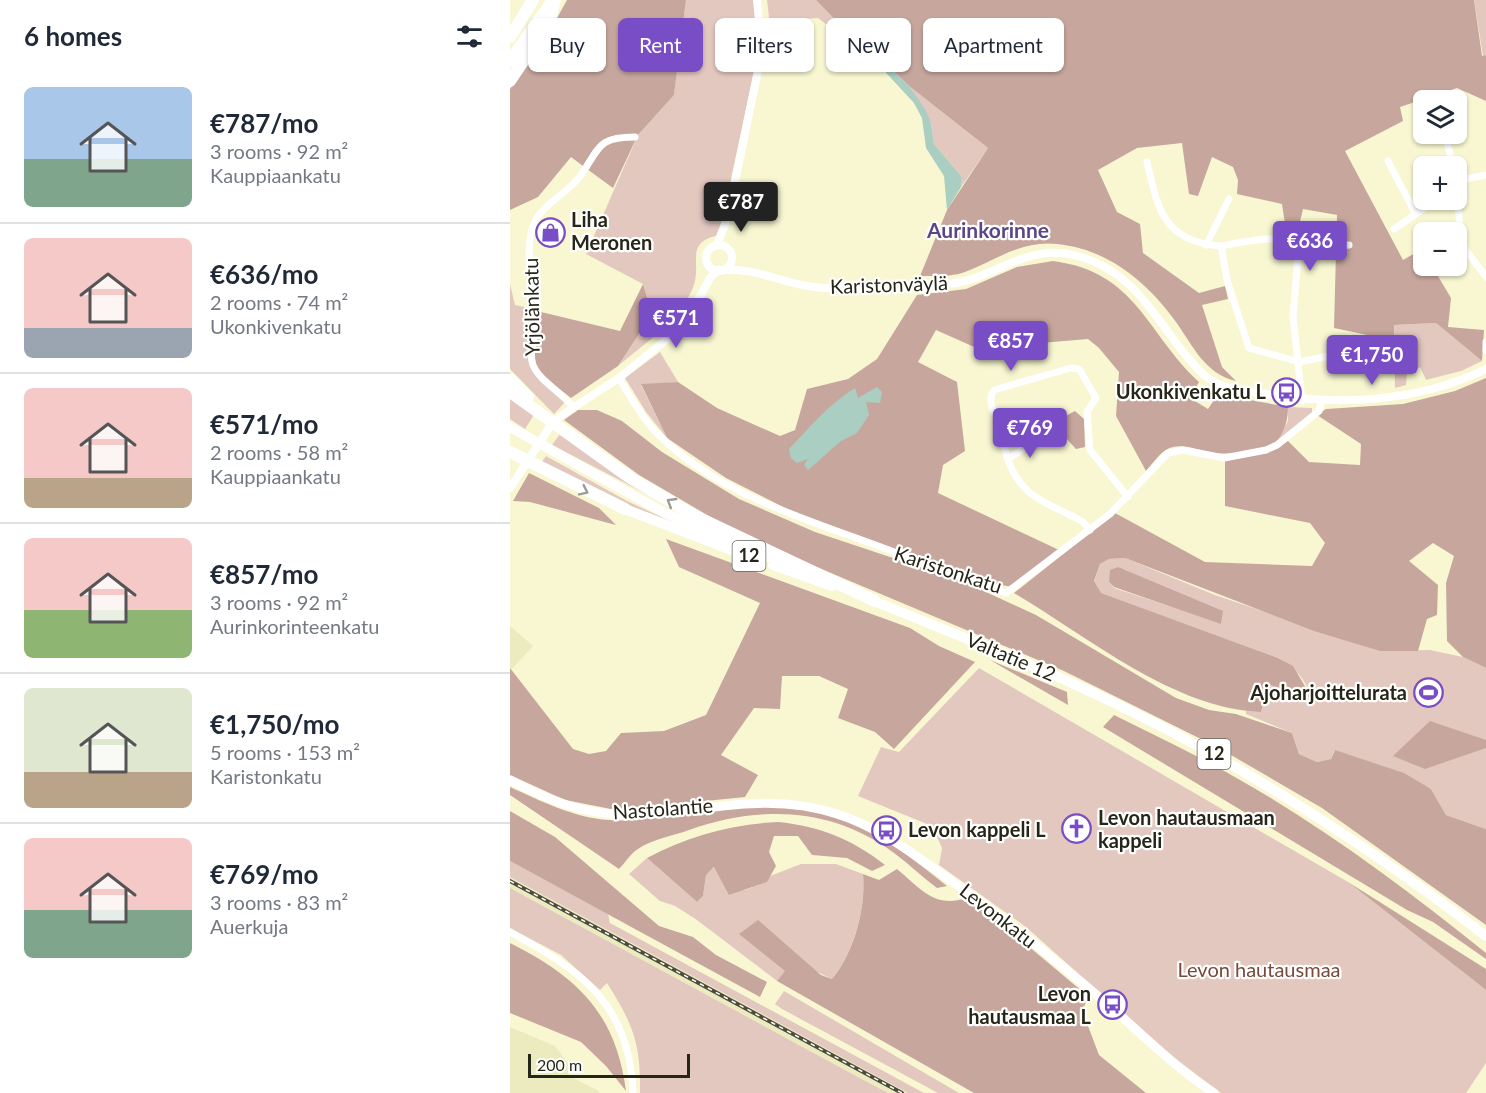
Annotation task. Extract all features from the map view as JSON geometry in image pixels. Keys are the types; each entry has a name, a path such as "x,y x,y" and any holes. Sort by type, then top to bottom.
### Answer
{"highway":[{"path":"512,32 533,0"},
{"path":"510,61 554,0"},
{"path":"510,81 549,23 554,0"},
{"path":"510,379 548,417"},
{"name":"12","path":"510,392 629,477 697,518 874,601"},
{"name":"Valtatie 12","path":"510,427 555,454 667,514 1076,684 1204,748 1362,845 1486,936"},
{"name":"12","path":"510,452 625,509 874,601"}],"main road":[{"name":"Nastolantie","path":"510,780 561,803 614,814 750,802"},
{"name":"Levonkatu","path":"750,802 798,804 837,814 871,827 912,852 992,909 1164,1055 1214,1093"}],"street":[{"path":"702,293 707,252 717,245 728,216 762,51 757,0"},
{"name":"Yrjölänkatu","path":"574,408 534,368 530,354 536,326 531,273 531,239 538,216 580,177 600,144 616,137 635,137"},
{"path":"1147,162 1156,203 1162,217 1181,236 1206,245 1221,246 1257,240 1296,242 1300,250 1293,303 1302,401"},
{"path":"1388,162 1415,213"},
{"path":"1467,179 1486,175"},
{"path":"1206,245 1229,199"},
{"path":"1394,229 1420,210"},
{"path":"1458,210 1462,245 1486,277"},
{"path":"510,488 549,428 618,378 681,326 712,275 729,265 728,216"},
{"path":"717,245 756,271"},
{"path":"1221,246 1246,345 1257,352 1299,362 1373,347"},
{"path":"1300,250 1349,246"},
{"name":"Karistonväylä","path":"720,270 756,271 818,288 950,284 1028,256 1053,253 1077,256 1104,267 1130,286 1152,308 1206,377 1233,389 1302,401 1322,400"},
{"path":"706,261 711,268 720,270"},
{"path":"1486,342 1486,351"},
{"path":"1090,530 1083,522 1023,488 1008,459 990,401 994,390 1075,368 1082,373 1096,398 1087,412 1090,450 1128,497"},
{"path":"1322,400 1406,395 1454,383 1486,369"},
{"name":"Karistonkatu","path":"618,378 654,429 667,443 715,476 752,496 811,522 1006,593 1090,530 1128,497 1168,453 1183,450 1224,458 1266,450 1277,445 1318,411 1322,400"},
{"path":"1008,459 1039,438"},
{"path":"510,932 558,958 596,990 622,1036 631,1066 633,1093"}],"shaded area":[{"path":"567,0 686,0 684,18 618,18 618,72 677,72 674,95 638,135 618,135 604,140 594,149 583,166 571,157 538,197 510,210 510,89 528,63 528,72 606,72 606,18 557,18"},
{"path":"816,0 1474,0 1482,56 1486,55 1486,101 1467,92 1467,90 1457,88 1413,90 1413,103 1400,107 1403,121 1345,151 1403,260 1413,254 1413,276 1438,276 1451,298 1448,327 1484,330 1482,361 1436,323 1394,325 1394,353 1377,337 1334,328 1337,215 1303,209 1296,238 1287,237 1282,204 1237,194 1238,180 1233,167 1212,157 1198,196 1189,194 1182,143 1137,148 1098,170 1117,212 1140,224 1143,253 1199,293 1225,286 1228,299 1202,305 1222,367 1236,381 1208,366 1165,307 1139,281 1109,260 1076,247 1057,244 1032,245 960,274 920,276 947,210 988,148 894,72 911,72 911,18 833,18"},
{"path":"616,139 636,139 613,188 587,169 600,146"},
{"path":"1053,261 1081,267 1104,278 1138,307 1181,363 1199,382 1190,398 1208,409 1218,394 1288,407 1287,416 1280,437 1272,445 1245,452 1216,454 1187,447 1173,447 1161,453 1146,471 1116,416 1119,372 1099,348 1088,339 1029,344 990,354 936,330 918,362 957,382 965,451 943,465 938,493 1059,550 1012,587 986,582 795,513 726,478 667,438 641,384 678,382 717,408 780,436 795,430 807,389 848,379 877,359 917,295 966,289 1017,267"},
{"path":"643,284 652,314 618,366 571,398 541,372 534,359 533,352 538,327 537,311 620,331"},
{"path":"1486,378 1486,668 1463,657 1447,641 1446,583 1454,556 1433,543 1409,561 1438,585 1437,615 1427,619 1418,651 1380,651 1314,631 1125,558 1109,559 1100,564 1094,581 1101,593 1278,658 1293,666 1312,698 1270,685 1261,712 1228,708 1195,698 1164,684 1132,668 1014,593 1115,513 1205,562 1312,566 1325,543 1310,523 1225,506 1225,461 1267,453 1288,441 1309,462 1360,465 1361,444 1317,415 1326,409 1403,404 1455,391"},
{"path":"578,410 597,410 622,421 662,452 739,499 815,532 962,581 1036,615 1176,698 1209,710 1236,714 1292,733 1299,754 1317,762 1331,759 1335,750 1404,773 1431,789 1446,815 1486,829 1486,925 1322,808 1219,748 1064,671 743,536 639,475 564,420"},
{"path":"1075,411 1084,419 1085,447 1076,449 1052,423"},
{"path":"529,473 599,508 616,525 530,502 513,501"},
{"path":"666,539 910,628 939,646 975,662 894,749 875,732 838,718 848,689 819,676 782,676 780,709 754,708 721,755 758,775 745,797 616,810 565,800 510,775 510,668 573,749 589,754 606,751 621,733 664,731 706,715 760,603 679,567"},
{"path":"1118,567 1223,611 1221,624 1114,587 1109,582 1110,570"},
{"path":"510,626 533,646 512,669 510,668"},
{"path":"990,660 1067,692 1068,705"},
{"path":"1114,715 1189,752 1312,824 1348,848 1452,926 1486,953 1486,959 1433,922 1407,910 1103,727"},
{"path":"1430,721 1486,740 1486,748 1425,769 1393,756"},
{"path":"510,787 570,812 596,819 633,820 744,806 781,806 817,811 853,823 886,841 947,886 937,888 894,853 846,826 795,815 769,814 742,817 716,822 663,838 635,851 619,869 510,795"},
{"path":"510,811 555,837 659,926 693,937 716,955 767,982 760,997 510,861"},
{"path":"778,822 834,835 860,848 885,865 872,871 847,858 812,855 798,836 774,836 769,852 776,866 767,882 729,895 714,867 706,875 703,896 697,902 647,858 678,843 711,832 744,825"},
{"path":"897,869 928,895 937,899 955,901 966,898 995,918 1089,997 1082,1010 1099,1055 1146,1093 974,1093 777,981 785,971 739,934 758,920 821,975 832,979 847,956 857,930 863,901 863,874 879,880"},
{"path":"510,877 908,1093 888,1093 845,1070 510,888"},
{"path":"1348,882 1486,969 1486,990"},
{"path":"510,943 555,970 574,984 590,1001 603,1019 613,1040 621,1064 626,1091 606,1066 581,1042 510,1013"},
{"path":"510,1027 555,1046 569,1065 569,1076 599,1093 510,1093"}],"green space":[{"path":"686,0 753,0 756,18 715,18 715,72 754,72 719,235 701,243 697,249 695,281 686,302 678,313 660,332 618,366 652,314 643,284 586,254 638,135 674,95 677,72 703,72 703,18 684,18"},
{"path":"767,0 816,0 833,18 826,18 826,24 818,18 769,18"},
{"path":"1474,0 1486,0 1486,55 1483,56"},
{"path":"909,86 988,148 961,187 962,177 934,144 931,123"},
{"path":"510,284 515,305 533,309 528,353 532,367 541,380 565,402 554,414 510,369"},
{"path":"1436,323 1482,361 1461,371 1426,380 1420,367 1407,373 1406,385 1395,388 1394,325"},
{"path":"660,352 678,382 641,385 667,438 646,412 625,378"},
{"path":"510,396 535,413 525,429 510,419"},
{"path":"1288,407 1312,408 1312,413 1276,443 1288,421"},
{"path":"560,434 681,512 552,445"},
{"path":"546,456 627,501 685,528 610,500 541,463"},
{"name":"Ajoharjoittelurata","path":"1125,558 1215,595 1380,651 1430,650 1463,657 1486,668 1486,829 1446,815 1431,789 1334,751 1331,759 1317,762 1299,754 1292,733 1246,714 1246,711 1261,712 1270,685 1312,697 1295,670 1278,658 1100,593 1094,582 1100,564 1109,559","holes":["1126,570 1134,576 1222,611 1221,623 1114,588 1109,582"]},
{"name":"Levon hautausmaa","path":"979,668 1348,882 1486,990 1486,1063 1466,1093 1221,1093 1164,1050 1026,927 939,865 942,848 932,826 858,796 881,747 899,752"},
{"path":"647,858 697,902 703,896 706,874 715,867 745,890 766,882 770,876 801,864 836,864 863,874 863,901 857,929 847,956 832,979 740,934 786,971 777,981 697,920 675,906 660,901 629,874"},
{"path":"510,861 608,914 610,923 924,1093 908,1093 510,877"},
{"path":"510,888 888,1093 640,1093 639,1061 634,1035 607,983 600,990 561,955 510,928"},
{"path":"784,991 959,1093 938,1093 782,1009 775,1004"}],"water":[{"path":"885,72 894,72 909,86 925,109 931,123 934,144 962,177 961,187 947,210 944,176 926,148 922,118 914,103"},
{"path":"877,387 882,392 880,403 866,402 869,415 857,433 841,441 808,470 804,465 808,459 797,463 791,458 789,449 837,401 855,388 858,398"}],"railway":[{"path":"510,881 902,1093"}],"place":[{"name":"Liha Meronen","path":"550,232"},
{"name":"Ukonkivenkatu L","path":"1287,392"},
{"name":"Ajoharjoittelurata","path":"1428,693"},
{"name":"Levon hautausmaan kappeli","path":"1077,829"},
{"name":"Levon kappeli L","path":"887,830"},
{"name":"Levon hautausmaa L","path":"1112,1005"}],"district":[{"name":"Aurinkorinne","path":"988,231"}]}
